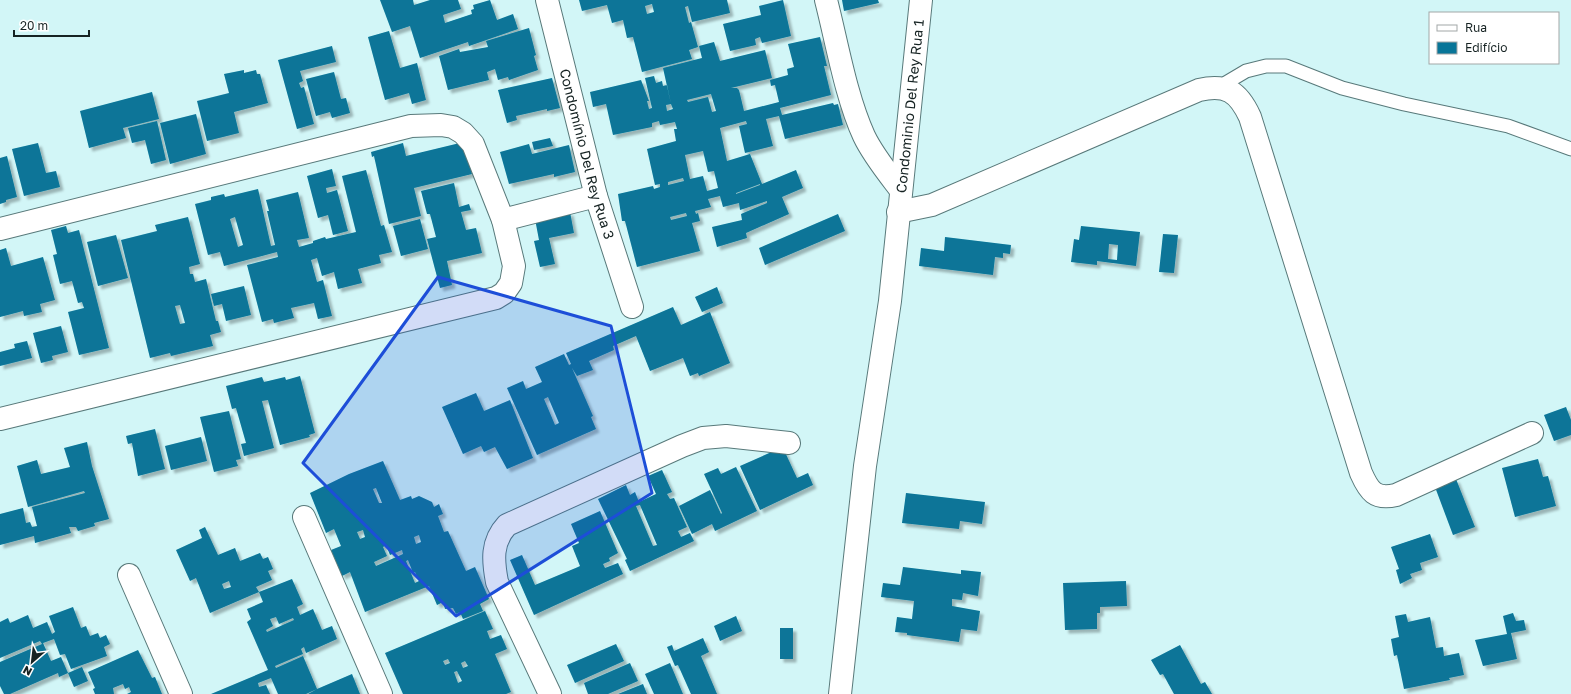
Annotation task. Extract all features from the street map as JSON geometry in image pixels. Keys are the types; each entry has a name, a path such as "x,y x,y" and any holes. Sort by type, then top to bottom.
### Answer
{"street":[{"name":"Condomínio Del Rey Rua 3","path":"547,0 596,196 632,307"},
{"path":"826,0 857,119 864,137 878,160 900,189"},
{"name":"Condominio Del Rey Rua 1","path":"840,694 865,466 890,301 900,189 921,0"},
{"path":"898,212 932,205 1198,90 1219,87 1229,90 1239,98 1250,117 1361,473 1368,488 1377,495 1386,497 1396,495 1532,433"},
{"path":"0,229 411,126 441,125 453,127 463,133 473,144 503,220 514,266 514,274 511,283 504,293 496,298 0,419"},
{"path":"503,220 596,196"},
{"path":"550,694 497,582 493,562 494,550 499,534 507,525 675,449 703,438 726,436 789,443"},
{"path":"304,517 381,694"},
{"path":"129,575 181,694"}],"lane":[{"path":"1219,87 1246,71 1266,66 1286,66 1342,88 1404,104 1508,126 1571,149"}],"highlighted area":[{"path":"438,277 611,326 652,493 456,616 303,463"}],"building":[{"path":"380,0 413,0 414,5 430,0 458,0 461,9 443,15 445,23 472,14 471,10 474,9 473,5 490,0 497,20 513,14 518,29 469,46 468,42 420,58 410,26 392,32"},
{"path":"579,0 727,0 730,13 692,22 688,6 685,7 698,47 689,50 692,59 642,72 633,37 627,38 623,20 612,23 607,5 582,11","holes":["652,4 654,12 647,14 645,6"]},
{"path":"783,0 791,36 762,43 760,37 755,39 756,45 730,51 723,24 761,15 759,6"},
{"path":"842,0 878,0 879,3 844,11"},
{"path":"529,28 538,70 509,80 508,77 498,80 495,69 487,72 489,80 448,90 439,56 459,49 460,52 488,47 486,41"},
{"path":"389,31 400,68 417,63 426,100 412,104 409,93 385,100 368,37"},
{"path":"820,37 827,66 824,66 831,95 780,108 782,115 833,103 834,105 838,104 843,125 785,139 779,116 766,119 773,146 745,153 739,126 747,124 746,121 720,128 727,161 750,154 762,184 796,170 803,188 782,197 789,214 746,233 747,238 717,247 712,227 742,220 741,214 767,203 767,201 740,210 739,203 723,207 720,196 708,199 711,207 695,211 696,214 698,213 700,221 692,223 700,251 637,267 625,221 622,221 618,194 653,186 654,189 660,187 660,184 655,185 647,149 676,141 674,129 677,129 675,122 660,125 659,121 652,123 652,127 613,135 606,104 593,107 590,92 641,80 649,101 647,101 649,109 652,108 645,78 654,76 656,83 662,81 663,86 667,85 663,68 702,58 699,46 714,42 720,61 765,50 772,78 731,88 737,88 739,90 744,111 779,102 775,85 771,86 770,80 788,75 787,69 794,67 788,44","holes":["711,94 716,111 712,112 708,97 688,102 687,100","671,104 673,109 667,111 666,105","703,151 708,172 714,171 718,188 707,191 703,176 690,179 685,155","683,178 684,181 668,185 668,182","760,184 760,185 736,193","686,213 687,216 671,220 670,217"]},
{"path":"332,46 336,62 300,71 303,81 299,83 301,88 304,87 314,124 297,129 278,60"},
{"path":"244,70 244,73 256,70 257,74 260,74 268,103 234,112 239,133 207,141 197,101 229,93 224,74"},
{"path":"334,72 341,99 346,98 350,113 332,118 330,112 316,116 306,79"},
{"path":"552,78 560,108 547,111 547,109 516,116 517,120 507,123 498,90"},
{"path":"152,92 159,119 123,128 126,138 89,148 80,111"},
{"path":"196,114 206,154 170,164 160,123"},
{"path":"157,121 166,160 151,164 145,140 132,143 128,128"},
{"path":"550,138 553,146 534,150 532,142"},
{"path":"464,142 472,174 414,188 421,216 389,224 374,156 372,157 371,152 403,143 406,156"},
{"path":"38,143 46,173 56,171 60,187 24,196 12,149"},
{"path":"529,144 532,154 569,145 575,172 554,177 554,174 509,184 500,152"},
{"path":"7,156 17,197 6,200 6,202 0,204 0,158"},
{"path":"332,169 336,186 326,188 327,193 337,190 348,231 333,235 328,215 318,218 307,176"},
{"path":"366,170 381,226 384,225 392,252 379,255 381,263 358,269 362,283 338,289 334,272 322,276 317,258 311,260 317,282 323,280 332,316 318,319 314,303 291,308 294,318 274,323 273,319 262,322 247,265 278,257 277,252 224,266 220,252 208,255 195,204 211,200 211,197 224,194 225,197 258,189 271,246 275,245 266,200 298,192 309,238 297,240 299,247 313,243 313,241 325,237 326,239 356,232 342,176","holes":["235,217 243,245 238,247 230,219"]},
{"path":"454,183 459,207 469,204 471,210 461,212 466,230 476,228 482,253 447,261 452,285 440,288 427,239 436,237 430,214 427,214 421,191"},
{"path":"570,212 574,233 549,238 555,264 540,267 534,241 539,240 535,219"},
{"path":"838,214 845,231 765,265 759,248"},
{"path":"188,217 200,264 189,267 190,274 193,274 195,282 206,279 216,321 218,321 221,332 210,335 213,346 171,356 170,353 150,358 121,240 157,231 155,225","holes":["180,305 185,323 180,324 175,306"]},
{"path":"420,219 428,249 401,256 393,226"},
{"path":"66,226 68,233 79,230 109,348 79,355 68,312 84,308 82,302 78,303 72,281 60,284 53,255 57,254 51,230"},
{"path":"1081,226 1140,232 1136,266 1097,261 1097,265 1071,262 1074,239 1079,240","holes":["1109,244 1118,245 1117,260 1108,259"]},
{"path":"1163,234 1178,235 1174,273 1159,272"},
{"path":"116,235 128,278 98,286 87,242"},
{"path":"945,237 1011,245 1010,254 1003,253 1003,258 995,257 993,275 919,266 921,248 944,251"},
{"path":"6,248 11,266 43,257 55,300 40,304 42,312 24,316 23,311 0,317 0,250"},
{"path":"244,286 251,315 226,321 222,304 214,306 211,294"},
{"path":"717,287 723,303 702,312 695,297"},
{"path":"673,307 681,325 710,312 730,363 699,376 698,373 690,376 683,358 650,371 636,336 613,346 614,350 589,361 593,370 577,376 572,368 593,416 591,417 596,429 537,455 507,388 523,381 526,389 542,382 535,367 564,354 569,365 571,364 566,353","holes":["548,397 559,423 555,425 544,399"]},
{"path":"61,326 68,352 52,356 53,360 41,363 33,333"},
{"path":"27,341 32,358 0,366 0,352 15,348 14,344"},
{"path":"300,376 315,433 309,435 310,437 280,445 268,400 262,401 274,448 244,456 241,444 246,443 236,408 232,409 226,386 262,377 264,382 285,377 286,380"},
{"path":"476,393 484,411 510,400 533,458 507,469 495,447 484,452 481,446 463,454 442,407"},
{"path":"1566,407 1571,420 1571,435 1554,441 1544,415"},
{"path":"229,411 241,459 236,460 238,466 214,472 200,417"},
{"path":"155,429 165,469 138,476 132,443 128,444 126,436"},
{"path":"201,437 207,461 171,470 165,446"},
{"path":"87,442 92,466 109,519 94,523 95,526 78,531 76,527 69,527 71,533 35,543 34,536 0,545 0,514 23,508 26,523 30,522 32,527 37,526 32,507 85,493 84,491 28,507 17,466 37,460 41,474 70,467 64,448"},
{"path":"776,450 784,450 797,478 808,473 813,485 760,510 740,466"},
{"path":"1538,459 1543,477 1548,476 1556,506 1515,517 1502,468"},
{"path":"383,461 400,500 411,496 412,499 419,496 432,502 434,507 439,504 443,514 438,516 444,532 448,531 466,571 475,567 489,599 480,604 483,611 463,619 460,612 456,614 453,608 445,609 443,602 437,605 429,586 365,612 350,572 342,576 331,550 341,546 334,529 326,533 310,493 349,474","holes":["376,488 382,503 379,503 373,489","363,530 365,537 360,539 357,532","419,535 421,542 416,544 414,537","386,545 390,555 402,550 403,554 376,566 374,562 387,556 383,547","408,560 413,573 415,572 419,581 415,583 406,561"]},
{"path":"736,467 757,511 715,531 712,524 692,534 679,506 710,490 721,514 722,513 704,474 718,468 721,474"},
{"path":"662,470 672,492 667,494 670,499 674,498 687,527 678,531 681,537 690,533 694,541 630,571 625,560 627,559 598,499 626,485 630,495 635,492 639,502 656,494 648,476","holes":["640,505 657,545 653,546 636,506"]},
{"path":"1456,479 1475,527 1453,535 1435,487"},
{"path":"906,493 985,502 982,524 960,521 959,529 902,523"},
{"path":"600,511 618,553 609,558 610,561 603,564 605,568 618,563 623,574 534,615 510,560 522,555 535,585 580,566 572,546 579,543 571,524"},
{"path":"205,527 218,555 235,548 240,561 260,553 263,559 268,557 273,569 268,571 272,580 256,587 259,592 210,613 196,578 190,581 176,550 202,538 199,530","holes":["229,581 231,587 224,589 222,584"]},
{"path":"1430,534 1438,557 1420,563 1422,570 1410,574 1412,578 1400,584 1396,570 1399,569 1391,547"},
{"path":"903,567 961,574 961,570 981,572 978,596 963,593 962,600 952,599 952,606 980,611 977,631 961,629 959,642 895,632 897,617 912,619 914,601 881,597 883,583 900,585"},
{"path":"292,579 303,604 297,607 300,615 313,609 322,630 332,626 337,639 306,653 304,647 301,649 303,654 275,666 276,668 303,656 317,689 306,694 278,694 271,678 258,683 259,687 266,685 270,694 211,694 268,670 247,622 251,619 247,609 263,602 259,592","holes":["276,617 279,624 293,618 294,620 267,632 266,630 273,626 270,619"]},
{"path":"1126,581 1127,606 1100,607 1100,613 1097,613 1097,629 1065,630 1063,583"},
{"path":"73,607 81,628 86,626 90,636 98,633 100,638 106,635 110,644 104,647 107,656 71,669 65,654 60,655 54,639 43,643 51,661 61,657 68,673 59,677 58,673 10,694 4,694 0,686 0,662 42,644 40,641 0,658 0,622 8,618 10,623 28,615 33,628 47,622 52,634 55,632 49,616"},
{"path":"485,611 493,629 487,631 490,639 501,635 507,649 495,654 511,692 506,694 403,694 385,653","holes":["448,659 450,663 445,665 443,661","465,661 468,666 463,668 461,663","457,671 462,681 458,683 454,672"]},
{"path":"1513,613 1516,621 1524,620 1526,630 1511,633 1517,659 1483,666 1475,640 1507,634 1503,616"},
{"path":"1406,614 1408,622 1430,617 1436,648 1443,647 1444,656 1459,653 1464,675 1449,678 1450,680 1404,689 1397,655 1394,656 1391,639 1399,637 1395,616"},
{"path":"736,616 742,631 720,641 714,626"},
{"path":"780,628 793,628 793,659 780,659"},
{"path":"703,638 709,652 701,656 717,694 691,694 678,665 675,666 667,647 672,645 674,651"},
{"path":"616,644 624,661 575,683 567,665"},
{"path":"1180,645 1201,684 1205,682 1212,694 1174,694 1163,674 1160,675 1151,660"},
{"path":"138,650 152,678 155,677 162,694 127,694 131,692 129,687 125,689 123,684 113,688 114,694 95,694 93,689 95,688 88,672"},
{"path":"630,663 638,681 608,694 588,694 584,683"},
{"path":"670,663 683,694 654,694 645,674"},
{"path":"82,667 88,681 74,687 68,673"},
{"path":"352,674 360,694 308,694 317,689"},
{"path":"643,684 647,694 618,694"}]}
